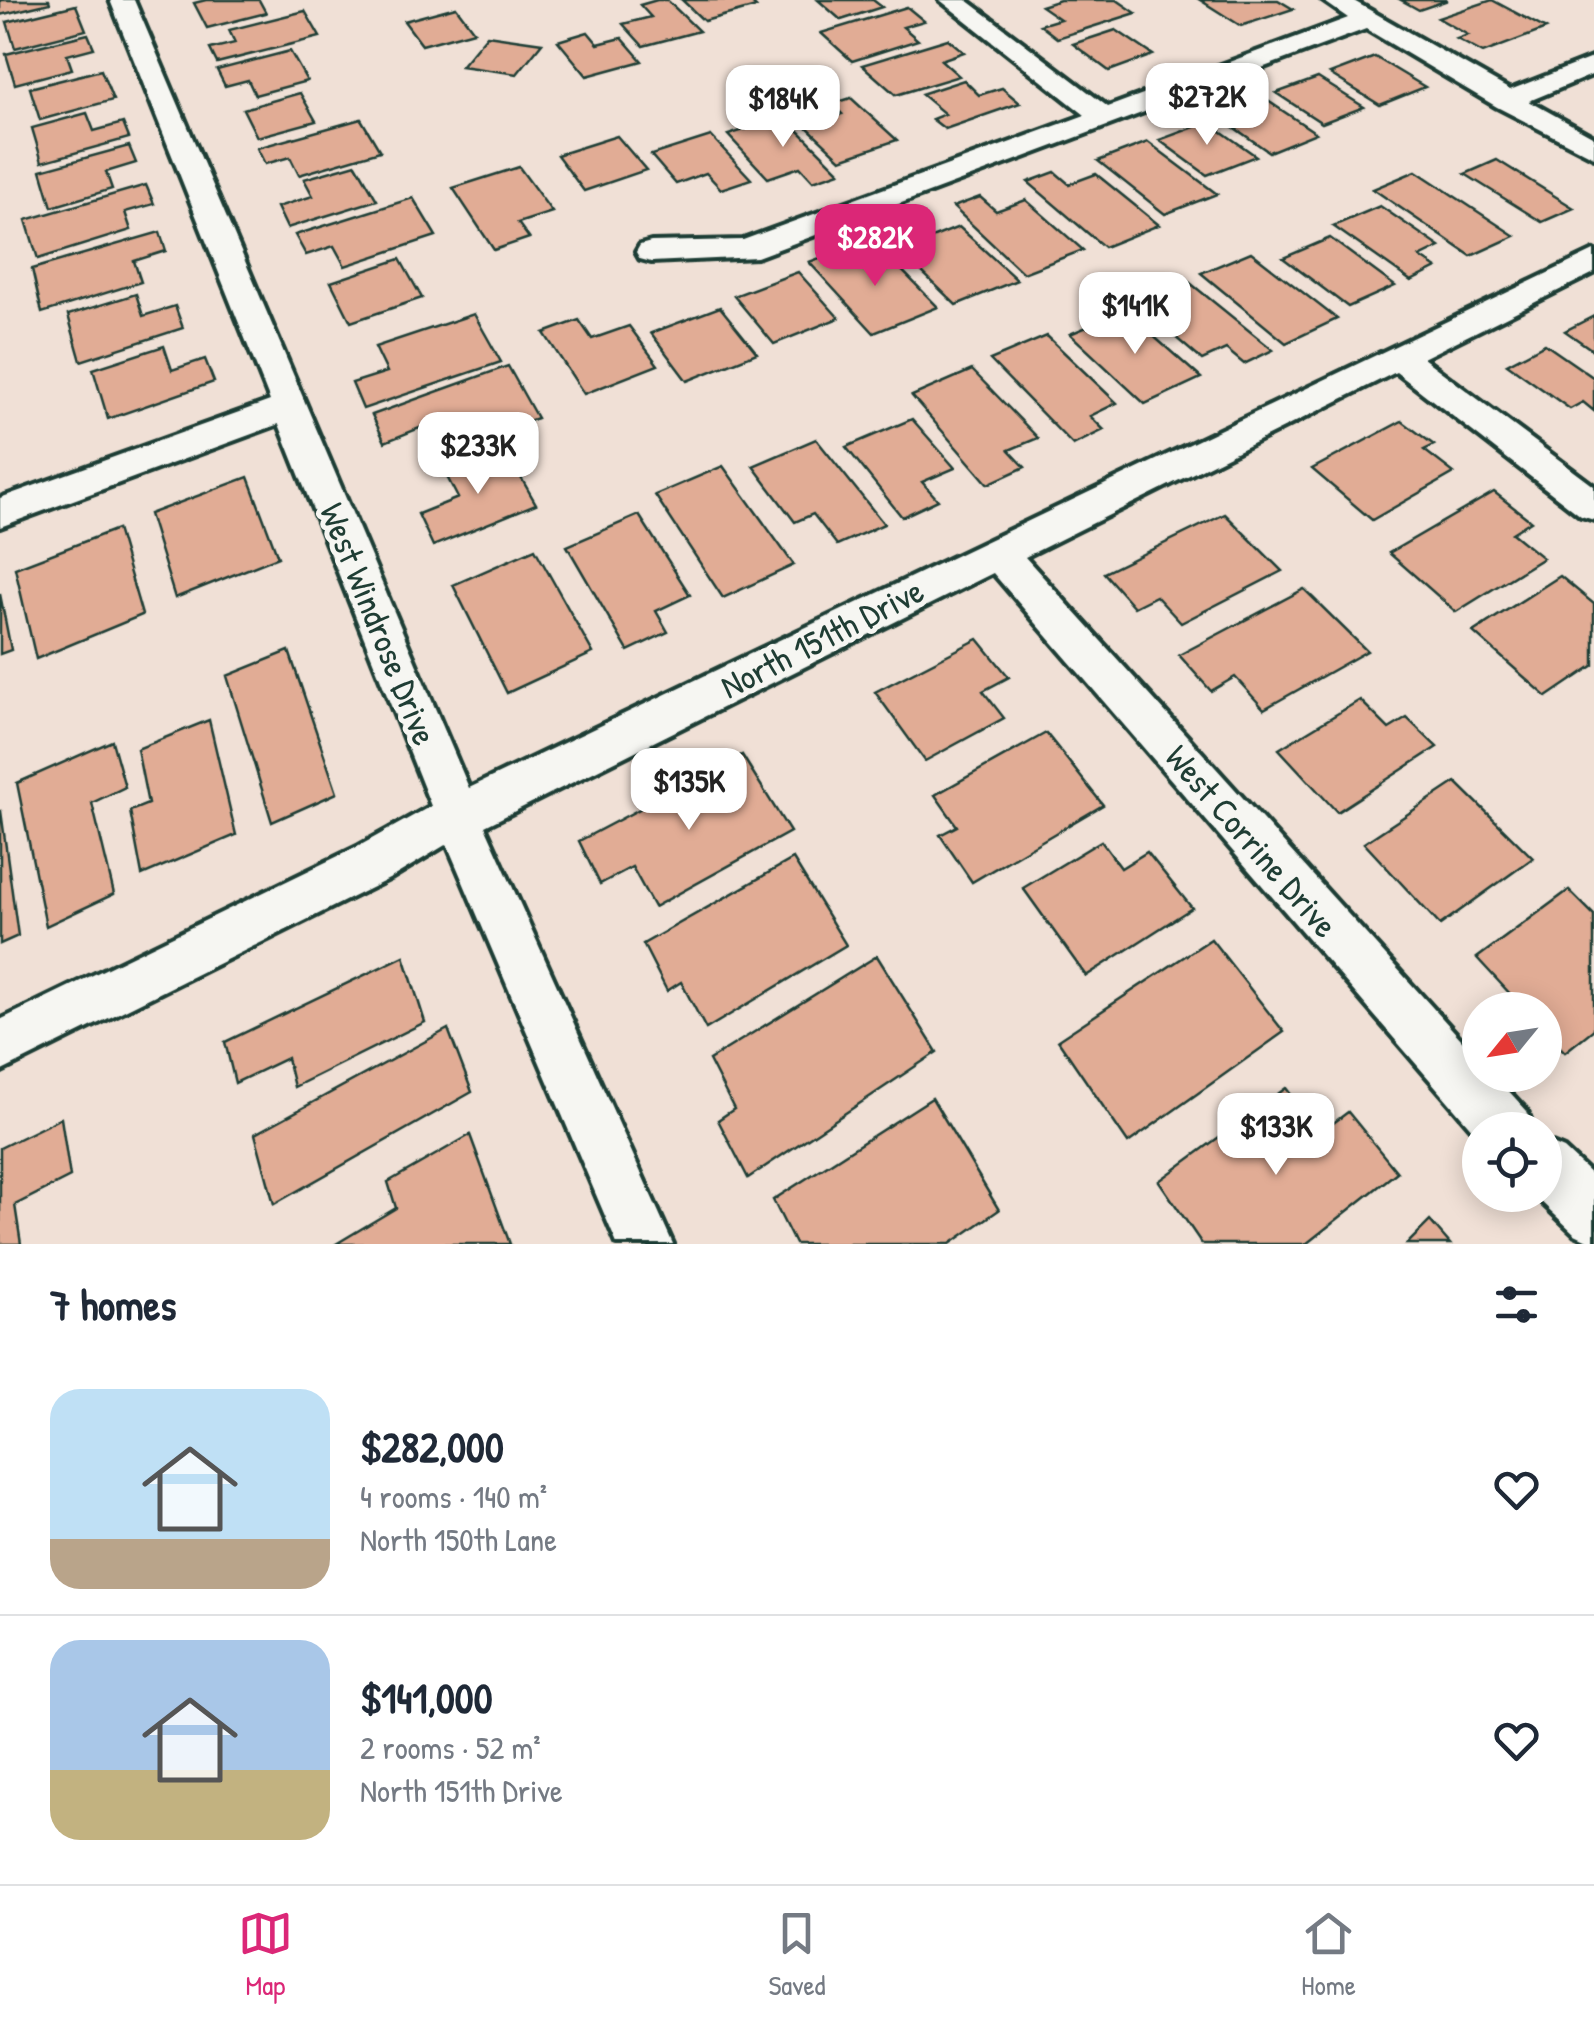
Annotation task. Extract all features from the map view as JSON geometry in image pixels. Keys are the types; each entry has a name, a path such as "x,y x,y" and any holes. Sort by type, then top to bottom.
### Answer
{"street":[{"name":"West Windrose Drive","path":"122,0 459,819 646,1244"},
{"path":"952,0 1104,117"},
{"path":"1334,0 1594,149"},
{"path":"651,252 746,250 1367,20"},
{"path":"1506,101 1594,65"},
{"name":"North 151th Drive","path":"0,1047 998,551 1594,261"},
{"path":"1400,358 1594,506"},
{"path":"0,514 290,407"},
{"name":"West Corrine Drive","path":"998,551 1492,1112"},
{"path":"1562,1185 1594,1216"}],"building":[{"path":"0,0 49,0 50,3 0,15"},
{"path":"259,0 266,13 207,28 194,3"},
{"path":"667,0 699,31 643,46 623,24 651,17 640,5"},
{"path":"682,0 749,0 756,7 704,21"},
{"path":"818,0 873,0 882,7 841,20"},
{"path":"1060,0 1117,0 1136,13 1057,38 1040,25 1060,19 1041,6"},
{"path":"1200,0 1278,0 1293,9 1241,26"},
{"path":"1401,0 1448,0 1419,10"},
{"path":"1492,0 1546,29 1483,53 1457,39 1468,35 1438,18"},
{"path":"76,5 86,30 15,48 7,22"},
{"path":"456,7 474,31 422,45 404,21"},
{"path":"907,7 924,21 903,27 918,40 852,61 821,33"},
{"path":"305,11 320,37 217,63 210,49 235,43 229,30"},
{"path":"1116,30 1153,55 1109,71 1073,44"},
{"path":"588,32 598,44 622,38 642,61 587,76 558,41"},
{"path":"88,34 94,48 67,55 72,69 15,84 6,54"},
{"path":"487,35 542,43 517,74 461,66"},
{"path":"948,39 964,52 941,60 959,76 896,95 862,65"},
{"path":"290,51 307,81 255,95 248,80 225,86 217,70"},
{"path":"1375,57 1425,87 1380,105 1330,74"},
{"path":"101,70 113,100 40,120 30,88"},
{"path":"1318,78 1364,107 1322,123 1276,93"},
{"path":"964,80 979,95 1002,88 1020,103 945,129 932,119 945,114 921,94"},
{"path":"300,93 316,121 257,137 243,109"},
{"path":"1256,93 1316,133 1269,152 1229,124 1252,115 1233,102"},
{"path":"851,98 897,140 841,159 806,126 842,114 832,104"},
{"path":"87,113 94,131 123,123 129,138 42,162 32,128"},
{"path":"785,117 840,172 813,181 800,167 768,178 728,135"},
{"path":"361,119 380,151 299,175 290,157 265,164 257,148"},
{"path":"1208,122 1256,156 1207,175 1159,140"},
{"path":"617,136 646,170 584,191 557,155"},
{"path":"711,136 751,179 721,189 706,173 676,184 651,155"},
{"path":"1148,142 1217,194 1165,214 1098,161"},
{"path":"129,146 136,163 106,172 112,189 52,207 41,170"},
{"path":"1497,160 1574,208 1542,222 1465,174"},
{"path":"356,164 377,200 287,228 277,207 313,196 304,179"},
{"path":"519,167 552,212 518,223 529,238 494,250 453,188"},
{"path":"1416,171 1515,236 1471,256 1373,189"},
{"path":"1055,172 1069,184 1096,174 1159,225 1104,247 1028,182"},
{"path":"146,185 154,204 125,212 131,230 38,259 26,220"},
{"path":"980,197 996,211 1026,200 1083,250 1023,273 953,207"},
{"path":"413,198 436,236 345,266 334,246 306,255 295,235"},
{"path":"1380,206 1440,247 1420,257 1437,268 1411,281 1333,226"},
{"path":"913,224 929,239 959,227 1017,280 956,305 884,235"},
{"path":"160,232 166,251 134,261 141,282 42,313 32,269"},
{"path":"1330,238 1395,286 1348,307 1283,258"},
{"path":"839,251 852,265 884,252 938,307 874,333 809,262"},
{"path":"1251,252 1337,319 1286,343 1201,273"},
{"path":"400,259 422,298 351,322 331,282"},
{"path":"798,272 839,318 774,344 734,296"},
{"path":"1184,278 1273,350 1244,364 1226,349 1202,360 1132,300"},
{"path":"136,294 143,316 175,306 183,328 81,361 68,315"},
{"path":"720,307 757,353 687,381 651,333"},
{"path":"1125,311 1201,378 1145,404 1070,334"},
{"path":"474,314 501,362 363,409 352,383 387,372 375,347"},
{"path":"1594,316 1594,351 1565,331"},
{"path":"579,320 592,339 629,326 658,365 584,394 544,333"},
{"path":"1047,336 1117,403 1090,416 1104,430 1073,445 990,360"},
{"path":"1545,344 1594,378 1594,411 1583,402 1570,409 1507,364"},
{"path":"164,346 172,370 205,359 214,382 108,419 93,369"},
{"path":"508,366 537,418 437,454 422,427 385,442 372,415"},
{"path":"972,370 1038,438 1009,450 1025,467 988,484 912,396"},
{"path":"912,419 955,468 922,482 938,500 902,517 846,447"},
{"path":"1402,421 1434,445 1424,450 1454,473 1372,520 1312,469"},
{"path":"816,439 884,524 837,545 813,514 795,522 753,466"},
{"path":"504,448 536,504 433,546 418,514 458,498 444,471"},
{"path":"723,466 794,565 723,598 655,495"},
{"path":"248,477 278,557 175,598 149,514"},
{"path":"1494,492 1531,521 1512,533 1543,558 1456,612 1389,553"},
{"path":"1225,514 1282,571 1181,623 1156,596 1134,607 1104,573"},
{"path":"639,515 690,595 656,611 668,632 628,651 567,546"},
{"path":"117,529 142,615 36,659 15,568"},
{"path":"535,549 593,653 507,693 453,585"},
{"path":"1560,576 1594,604 1594,665 1547,697 1473,632"},
{"path":"1304,589 1367,651 1264,709 1235,677 1211,691 1179,655"},
{"path":"0,594 11,650 0,654"},
{"path":"978,639 1009,677 983,691 1004,718 925,761 875,692"},
{"path":"289,651 337,793 272,822 227,676"},
{"path":"1360,700 1389,729 1407,718 1437,747 1337,812 1279,749"},
{"path":"209,720 236,835 142,875 130,811 148,804 137,749"},
{"path":"1046,733 1103,805 972,882 940,835 957,826 935,795"},
{"path":"112,741 125,787 92,803 114,894 46,926 17,783"},
{"path":"742,755 790,832 654,907 632,867 600,884 579,841"},
{"path":"1456,782 1533,858 1440,925 1364,843"},
{"path":"0,811 18,936 0,944"},
{"path":"1101,841 1121,868 1147,852 1192,908 1086,976 1023,888"},
{"path":"793,859 846,945 706,1029 681,982 667,991 643,944"},
{"path":"1569,890 1594,915 1594,1029 1565,1052 1562,992 1508,992 1477,958"},
{"path":"1211,939 1284,1032 1128,1143 1058,1040"},
{"path":"404,956 425,1022 294,1087 287,1058 235,1083 225,1042"},
{"path":"877,956 937,1052 748,1178 718,1120 734,1109 709,1060"},
{"path":"448,1029 472,1092 274,1204 255,1134"},
{"path":"1286,1088 1320,1133 1348,1112 1397,1172 1306,1244 1202,1244 1159,1181"},
{"path":"932,1098 999,1210 950,1244 795,1244 773,1200"},
{"path":"61,1118 70,1177 15,1205 21,1244 0,1244 0,1148"},
{"path":"470,1135 510,1244 336,1244 396,1208 388,1182"},
{"path":"1430,1221 1450,1244 1407,1244"}]}
